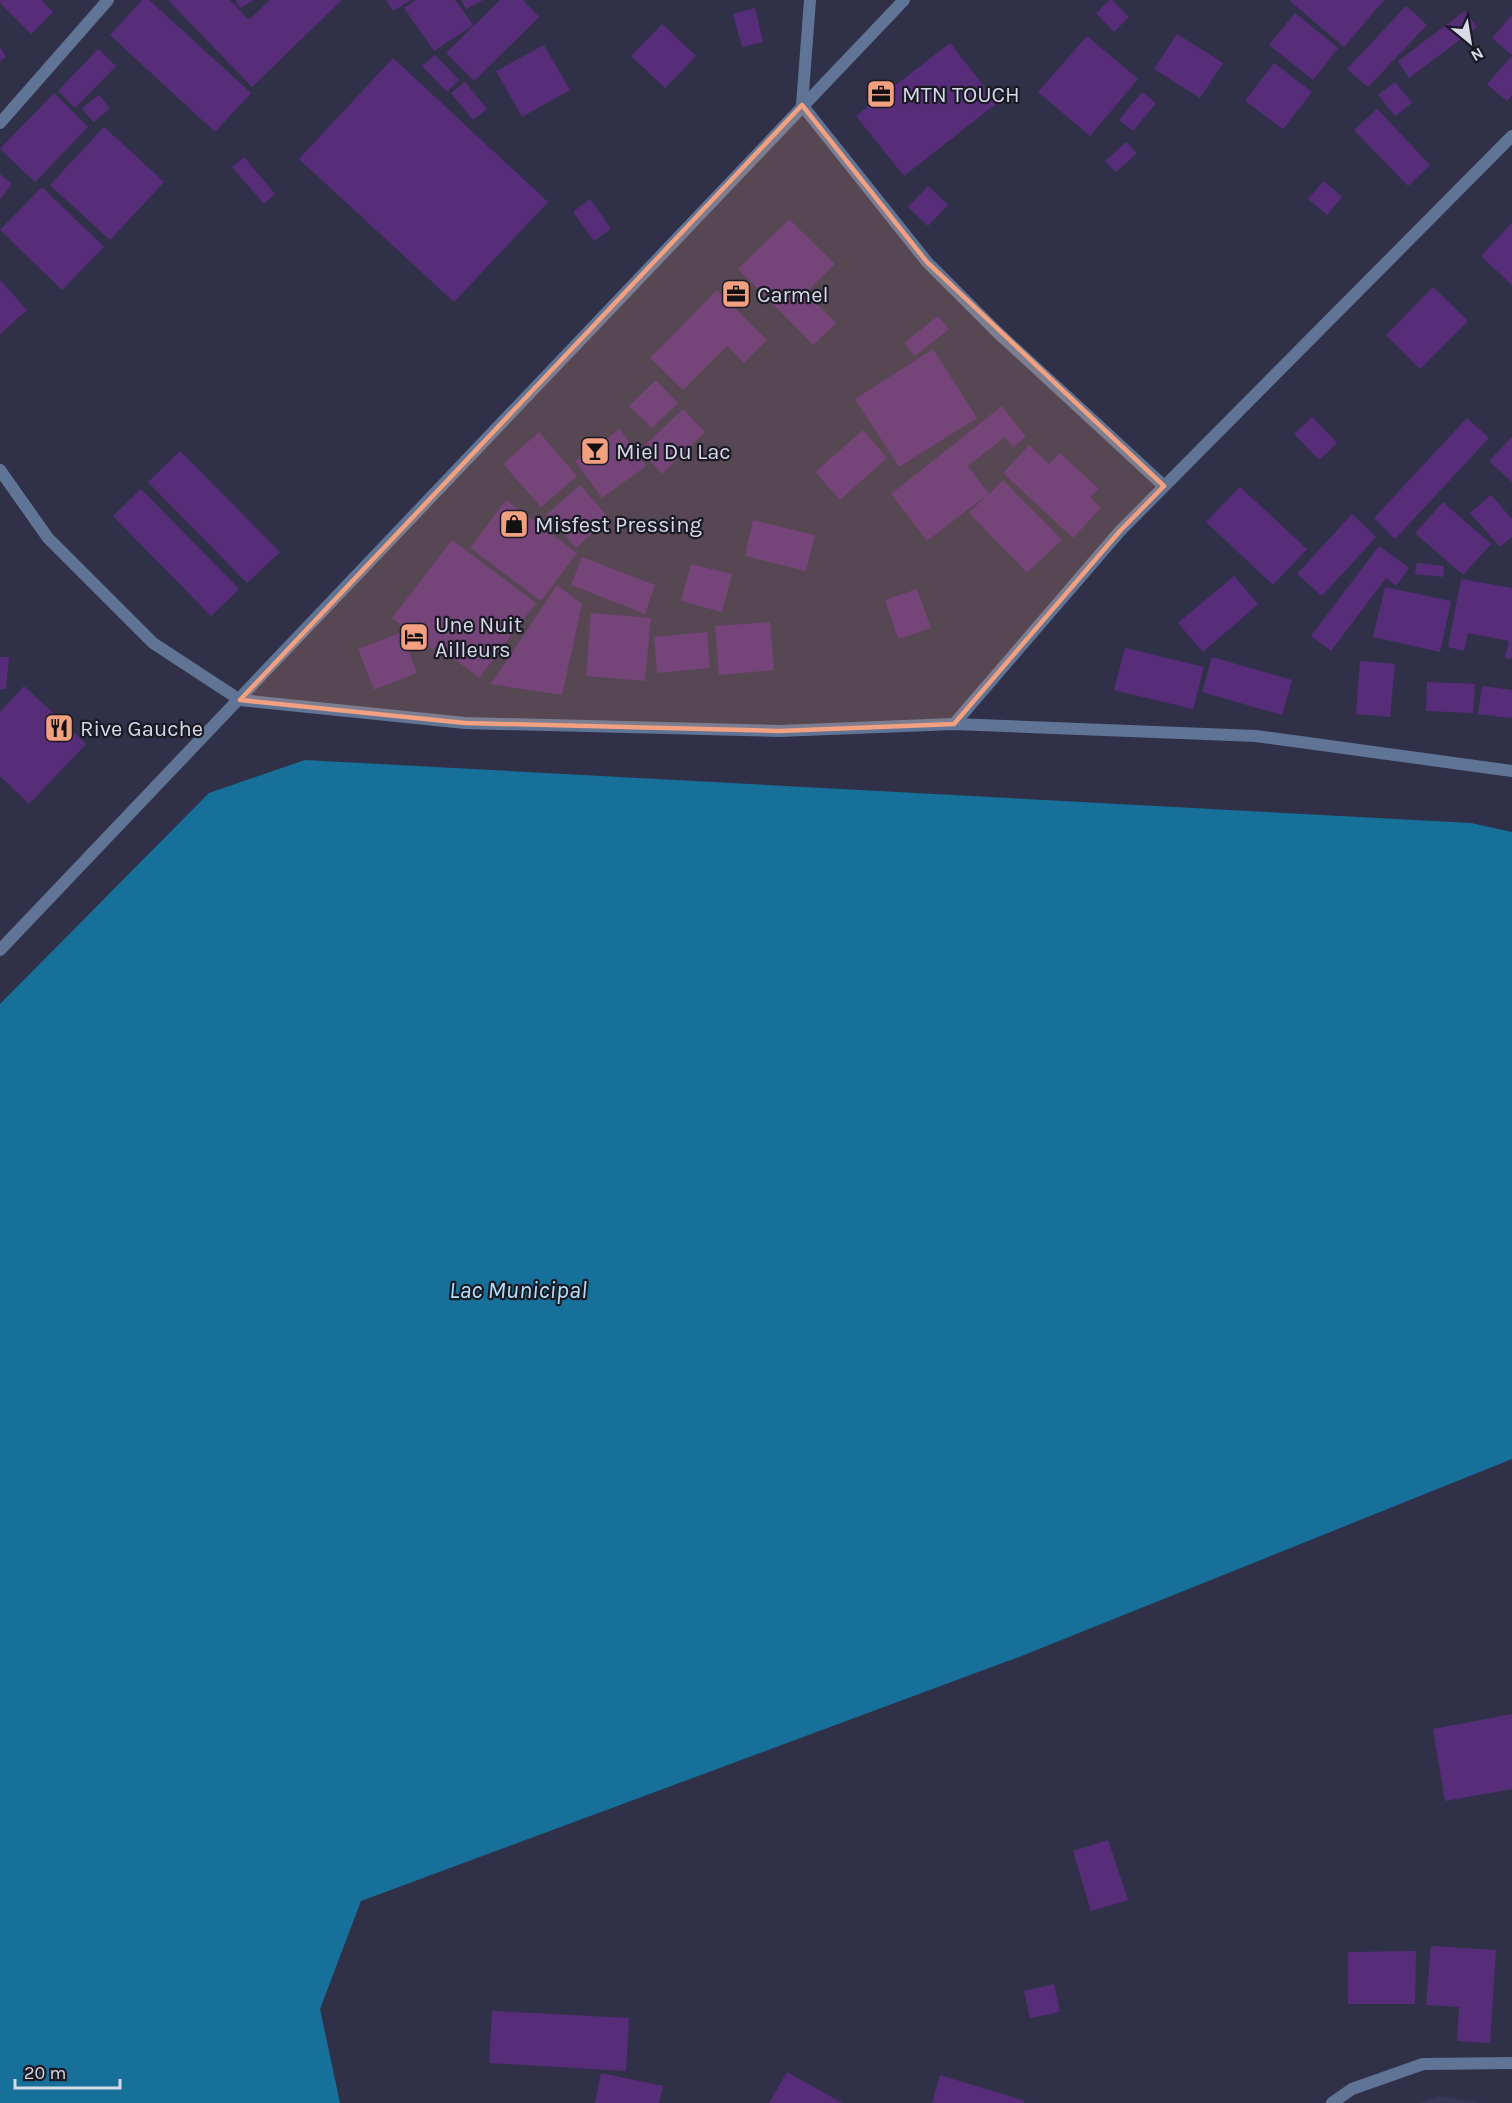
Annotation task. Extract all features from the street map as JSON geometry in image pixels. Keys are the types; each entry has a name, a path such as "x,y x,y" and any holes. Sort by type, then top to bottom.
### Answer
{"street":[{"path":"0,123 108,0"},
{"path":"810,0 802,105 927,262 996,331 1164,486"},
{"path":"0,950 904,0"},
{"path":"954,724 1120,531 1512,136"},
{"path":"0,470 48,538 153,643 240,700 465,723 779,730 954,724 1256,736 1512,771"},
{"path":"1332,2103 1352,2089 1423,2064 1512,2063"}],"highlighted area":[{"path":"802,105 927,262 1164,486 1120,531 954,724 779,731 465,723 240,700"}],"shaded area":[{"path":"1438,2096 1482,2103 1419,2103"}],"water":[{"name":"Lac Municipal","path":"305,760 1471,823 1512,832 1512,1459 1019,1657 361,1901 320,2009 340,2103 0,2103 0,1004 209,793"}],"building":[{"path":"0,0 41,0 53,12 31,34 0,3"},
{"path":"142,0 149,0 251,93 215,132 110,35"},
{"path":"168,0 230,0 249,20 270,0 342,0 252,87"},
{"path":"236,0 254,0 240,8"},
{"path":"386,0 411,0 393,11"},
{"path":"416,0 455,0 473,25 434,51 404,8"},
{"path":"461,0 483,0 466,9"},
{"path":"500,0 523,0 539,17 474,81 446,53"},
{"path":"1110,0 1129,17 1114,32 1096,13"},
{"path":"1289,0 1384,0 1344,47"},
{"path":"1406,6 1427,25 1368,87 1347,69"},
{"path":"755,8 763,42 742,47 733,14"},
{"path":"1465,11 1477,27 1409,78 1398,61"},
{"path":"1295,13 1338,48 1313,80 1269,45"},
{"path":"1512,15 1512,55 1492,38"},
{"path":"662,24 696,56 665,88 631,56"},
{"path":"1177,34 1223,63 1200,98 1154,69"},
{"path":"1087,36 1138,79 1090,136 1038,92"},
{"path":"950,43 997,103 904,176 856,116"},
{"path":"544,45 570,90 522,117 496,71"},
{"path":"0,47 6,57 0,61"},
{"path":"98,49 116,66 75,108 58,91"},
{"path":"435,55 459,80 447,92 422,66"},
{"path":"1512,56 1512,95 1507,101 1487,84"},
{"path":"393,58 548,202 454,302 299,159"},
{"path":"1274,63 1312,92 1283,129 1245,101"},
{"path":"465,82 487,109 473,120 451,93"},
{"path":"1395,82 1412,103 1395,116 1378,95"},
{"path":"1142,92 1156,103 1133,131 1119,120"},
{"path":"54,93 88,127 35,182 0,149"},
{"path":"99,95 110,109 93,122 82,108"},
{"path":"1377,109 1430,165 1408,186 1354,130"},
{"path":"104,127 164,182 110,240 50,185"},
{"path":"1126,142 1137,153 1116,172 1105,161"},
{"path":"244,157 275,194 264,204 232,167"},
{"path":"0,174 12,184 0,199"},
{"path":"1324,181 1342,197 1327,215 1308,199"},
{"path":"928,186 948,205 928,226 908,207"},
{"path":"42,187 104,247 62,290 0,230"},
{"path":"590,199 611,229 594,241 573,212"},
{"path":"789,219 835,264 806,293 836,323 813,345 738,269"},
{"path":"1512,223 1512,285 1481,256"},
{"path":"0,280 27,310 0,334"},
{"path":"1433,287 1468,321 1420,369 1386,335"},
{"path":"717,290 767,340 744,363 727,346 683,390 650,358"},
{"path":"938,316 949,329 915,356 904,343"},
{"path":"933,349 977,418 899,467 855,399"},
{"path":"656,380 678,403 652,428 629,406"},
{"path":"1002,406 1026,437 1013,447 1005,437 968,466 989,494 1003,480 1062,540 1027,573 969,513 987,495 927,541 891,494"},
{"path":"683,409 705,432 662,474 640,450"},
{"path":"1312,417 1337,443 1319,460 1294,434"},
{"path":"1467,418 1489,438 1395,539 1374,518"},
{"path":"620,429 646,466 602,498 575,461"},
{"path":"863,430 887,458 840,500 815,472"},
{"path":"539,432 577,476 541,507 503,464"},
{"path":"1512,437 1512,482 1489,461"},
{"path":"1029,445 1049,464 1060,453 1099,489 1090,497 1101,508 1073,538 1003,473"},
{"path":"180,451 280,552 247,583 148,482"},
{"path":"580,485 609,518 576,548 546,515"},
{"path":"1240,487 1307,549 1273,585 1206,522"},
{"path":"141,489 239,589 211,616 113,516"},
{"path":"1491,495 1512,519 1512,537 1500,547 1470,513"},
{"path":"506,500 577,553 541,601 470,548"},
{"path":"1443,502 1491,544 1463,575 1415,533"},
{"path":"1352,514 1376,537 1322,596 1297,574"},
{"path":"753,520 815,535 806,571 745,556"},
{"path":"452,540 536,603 479,678 436,645 433,650 392,618"},
{"path":"1379,546 1409,568 1396,586 1386,578 1331,651 1311,636"},
{"path":"582,557 655,585 645,614 571,585"},
{"path":"1417,563 1444,566 1443,577 1415,574"},
{"path":"691,564 732,574 722,612 681,601"},
{"path":"1234,576 1258,604 1203,652 1178,623"},
{"path":"1461,579 1512,588 1512,659 1505,658 1509,641 1468,633 1464,651 1448,647"},
{"path":"557,585 582,604 562,695 491,684"},
{"path":"1385,587 1451,601 1440,652 1373,637"},
{"path":"917,589 931,628 898,639 885,600"},
{"path":"591,613 651,618 645,681 586,676"},
{"path":"770,622 774,670 719,675 715,626"},
{"path":"402,632 417,673 374,690 358,649"},
{"path":"707,632 710,668 657,673 654,637"},
{"path":"1125,648 1204,667 1193,709 1114,690"},
{"path":"0,657 9,657 6,689 0,689"},
{"path":"1212,657 1292,680 1282,715 1202,692"},
{"path":"1360,661 1395,664 1390,717 1356,714"},
{"path":"1427,682 1475,684 1473,713 1426,711"},
{"path":"24,686 86,744 29,804 0,776 0,712"},
{"path":"1482,686 1512,690 1512,718 1478,714"},
{"path":"1512,1714 1512,1789 1445,1801 1433,1729"},
{"path":"1108,1840 1128,1900 1091,1911 1073,1851"},
{"path":"1431,1946 1496,1950 1490,2043 1457,2041 1459,2007 1426,2005"},
{"path":"1416,1951 1415,2004 1348,2004 1348,1952"},
{"path":"1054,1984 1060,2012 1030,2018 1024,1991"},
{"path":"492,2011 629,2018 626,2071 489,2063"},
{"path":"787,2072 842,2103 769,2103"},
{"path":"601,2073 663,2086 659,2103 595,2103"},
{"path":"940,2075 1025,2101 1024,2103 932,2103"}],"place":[{"name":"MTN TOUCH","path":"881,94"},
{"name":"Carmel","path":"736,294"},
{"name":"Miel Du Lac","path":"595,451"},
{"name":"Misfest Pressing","path":"514,524"},
{"name":"Une Nuit Ailleurs","path":"414,637"},
{"name":"Rive Gauche","path":"59,728"}]}
